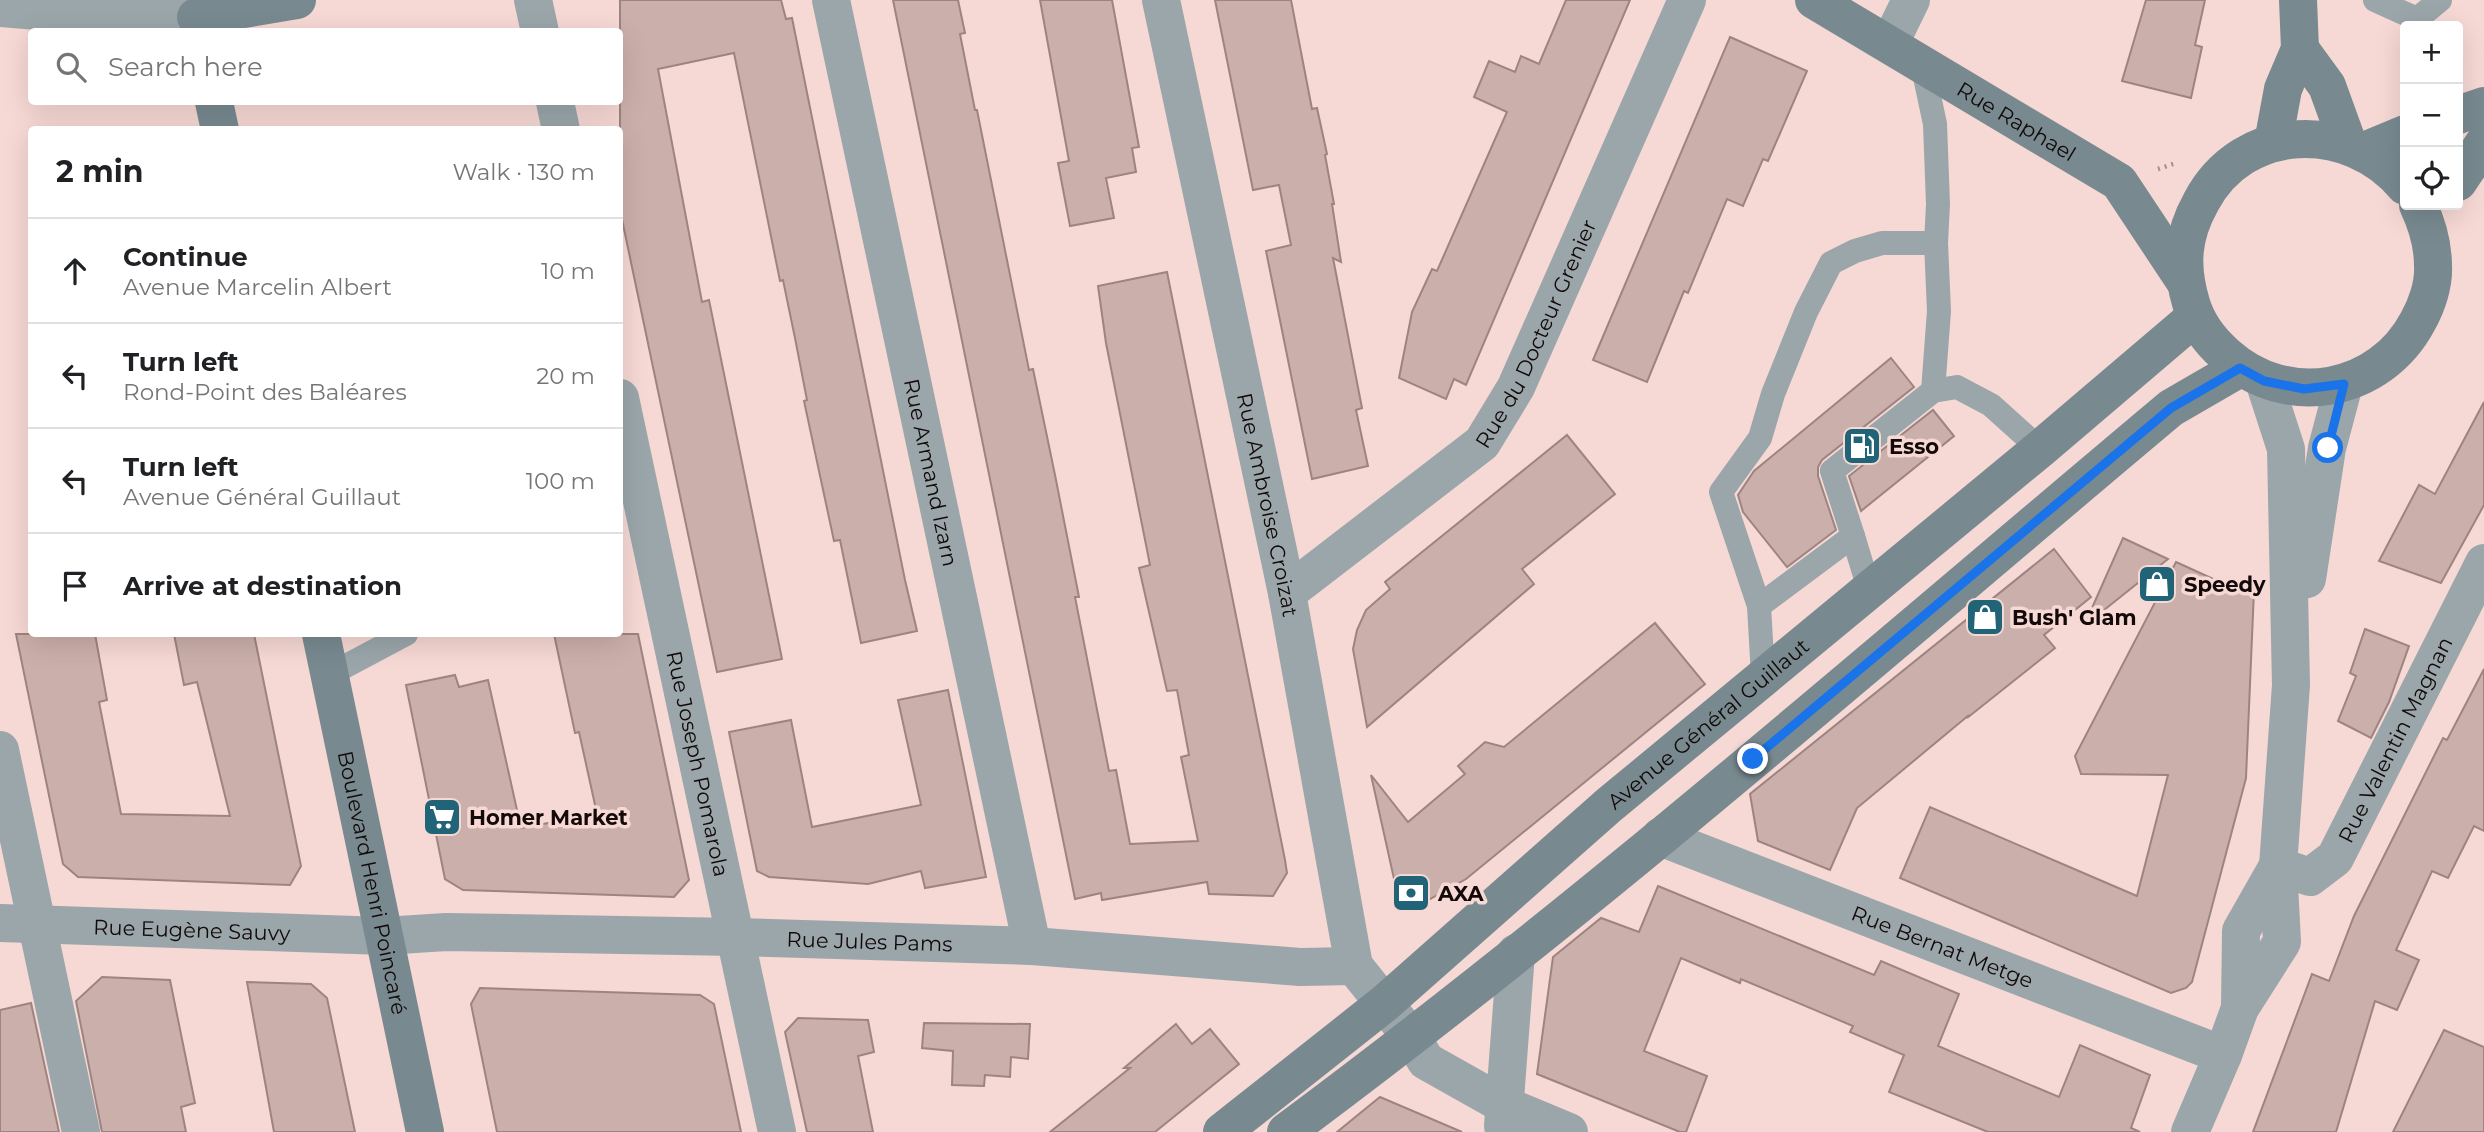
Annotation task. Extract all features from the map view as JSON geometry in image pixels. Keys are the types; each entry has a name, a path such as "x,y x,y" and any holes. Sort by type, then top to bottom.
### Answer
{"main road":[{"path":"196,16 296,0"},
{"name":"Rue Raphael","path":"1814,0 2119,181 2184,280"},
{"path":"2273,143 2283,89 2300,49 2298,0"},
{"path":"2300,49 2327,86 2356,148"},
{"path":"215,105 219,126"},
{"path":"2463,113 2484,106"},
{"path":"2356,148 2400,135"},
{"path":"2400,180 2393,171 2356,148 2310,138 2273,143 2250,152 2229,166 2207,189 2192,217 2184,248 2184,280 2196,317 2214,345 2252,375 2304,389 2344,384 2379,367 2408,340 2427,305 2434,267 2430,213"},
{"path":"2463,174 2484,143"},
{"name":"Avenue Général Guillaut","path":"1222,1132 1385,1003 1609,805 2196,317"},
{"path":"1286,1132 1412,1038 1660,837 2171,408 2252,375"},
{"name":"Boulevard Henri Poincaré","path":"322,637 425,1132"}],"street":[{"path":"533,0 539,28"},
{"name":"Rue Armand Izarn","path":"831,0 1032,946"},
{"name":"Rue Ambroise Croizat","path":"1161,0 1287,593 1354,966 1412,1038 1426,1061 1504,1119 1569,1132"},
{"name":"Rue du Docteur Grenier","path":"1287,593 1482,443 1516,387 1687,0"},
{"path":"1890,43 1911,0"},
{"path":"0,9 133,19 196,16"},
{"path":"556,105 560,126"},
{"path":"2252,375 2286,449 2291,685"},
{"path":"2190,1132 2240,1008 2241,931 2278,866 2291,685 2328,448 2344,384"},
{"name":"Rue Joseph Pomarola","path":"623,412 777,1132"},
{"name":"Rue Valentin Magnan","path":"2278,866 2309,877 2335,858 2484,563"},
{"path":"0,750 18,923 81,1132"},
{"name":"Rue Bernat Metge","path":"1660,837 2223,1055"},
{"name":"Rue Eugène Sauvy","path":"18,923 384,936"},
{"name":"Rue Jules Pams","path":"384,936 446,932 1032,946 1300,967 1354,966"},
{"path":"1504,1119 1516,953"}],"lane":[{"path":"2375,0 2417,19 2440,0"},
{"path":"1923,63 1935,124 1938,204 1936,243 1939,311 1933,391"},
{"path":"1763,676 1759,606 1721,492 1760,438 1773,394 1806,312 1831,264 1855,251 1882,243 1936,243"},
{"path":"1869,589 1832,471 1933,391 1957,387 1992,405 2040,449"},
{"path":"1759,606 1853,536"},
{"path":"329,675 400,637"}],"building":[{"path":"620,0 781,0 786,19 792,18 917,631 861,643 840,540 834,541 804,401 807,400 795,338 783,280 780,281 734,53 658,69 702,302 709,300 782,659 717,672 623,224 623,126 620,126 620,105 623,105 623,28 620,28"},
{"path":"893,0 958,0 965,33 960,34 1029,370 1033,369 1055,475 1079,597 1075,597 1109,771 1116,770 1130,844 1198,841 1181,757 1189,755 1177,690 1167,691 1139,568 1150,565 1106,343 1098,286 1167,272 1285,860 1287,873 1273,896 1209,894 1207,882 1102,900 1101,893 1075,899"},
{"path":"1040,0 1112,0 1139,147 1132,148 1136,172 1106,178 1114,218 1070,226 1058,163 1069,161"},
{"path":"1215,0 1291,0 1312,109 1317,108 1327,154 1325,155 1341,262 1333,258 1362,408 1356,410 1368,466 1312,479 1266,251 1291,245 1279,185 1253,190"},
{"path":"1566,0 1630,0 1466,385 1454,379 1446,399 1399,378 1412,312 1432,269 1437,271 1507,112 1474,97 1489,61 1515,72 1521,56 1539,64"},
{"path":"2146,0 2205,0 2195,45 2202,47 2191,98 2122,81"},
{"path":"1730,37 1807,71 1768,161 1763,159 1743,206 1727,199 1688,293 1684,291 1647,382 1593,360"},
{"path":"1891,358 1914,387 1822,460 1818,467 1818,476 1836,530 1787,567 1743,512 1738,495 1754,471"},
{"path":"2484,402 2484,505 2441,583 2379,561 2419,485 2435,494"},
{"path":"1933,410 1954,436 1861,511 1849,476"},
{"path":"1567,435 1615,494 1522,569 1534,584 1367,727 1353,649 1357,630 1366,610 1390,589 1385,582"},
{"path":"2123,538 2168,559 2084,626"},
{"path":"2054,549 2091,597 2044,635 2055,648 1857,808 1830,870 1758,841 1750,794"},
{"path":"2176,562 2233,588 2254,590 2246,778 2192,982 2186,988 2171,993 1900,878 1930,807 2137,896 2168,775 2081,774 2075,756"},
{"path":"1655,623 1705,684 1466,879 1414,908 1398,897 1371,775 1408,822 1465,774 1458,766 1485,742 1504,747"},
{"path":"2365,629 2409,646 2389,702 2371,738 2338,721 2356,676 2350,673"},
{"path":"16,634 28,634 28,637 96,637 107,700 99,702 121,814 230,816 197,682 184,685 175,637 255,637 301,866 290,885 78,877 63,864"},
{"path":"623,634 638,634 689,880 674,897 463,890 445,879 406,685 455,675 459,687 488,680 521,828 597,814 579,732 575,733 555,637 623,637"},
{"path":"2484,669 2484,831 2474,826 2448,878 2432,871 2396,950 2419,960 2397,1010 2375,1001 2336,1132 2253,1132 2312,974 2329,981 2354,916 2443,738 2447,740"},
{"path":"948,690 986,877 925,888 921,871 868,884 769,877 757,871 729,732 791,720 812,827 921,805 898,700"},
{"path":"1658,886 1874,975 1881,961 1959,994 1938,1046 2059,1097 2080,1045 2150,1075 2131,1128 2140,1132 1988,1132 1889,1092 1904,1055 1850,1032 1853,1026 1741,979 1740,983 1681,958 1644,1051 1707,1076 1686,1132 1680,1132 1537,1074 1553,957 1601,918 1639,932"},
{"path":"102,977 170,980 195,1103 181,1107 186,1132 102,1132 76,1001"},
{"path":"247,982 311,984 327,998 355,1132 274,1132"},
{"path":"480,988 700,995 714,1004 741,1132 497,1132 471,1004"},
{"path":"31,1003 59,1132 0,1132 0,1010"},
{"path":"798,1018 868,1020 874,1052 858,1056 873,1132 807,1132 785,1032"},
{"path":"924,1023 1030,1024 1028,1059 1011,1057 1010,1077 985,1075 984,1086 952,1085 953,1051 922,1048"},
{"path":"1176,1024 1192,1044 1210,1029 1239,1064 1155,1132 1050,1132 1130,1068 1124,1068"},
{"path":"2444,1030 2484,1047 2484,1132 2393,1132"},
{"path":"1380,1097 1462,1132 1337,1132"}],"place":[{"name":"Esso","path":"1862,446"},
{"name":"Speedy","path":"2157,584"},
{"name":"Bush' Glam","path":"1985,617"},
{"name":"Homer Market","path":"442,817"},
{"name":"AXA","path":"1411,893"}],"route":[{"path":"1753,759 2171,408 2240,368 2264,381 2304,389 2344,384 2328,448"}]}
